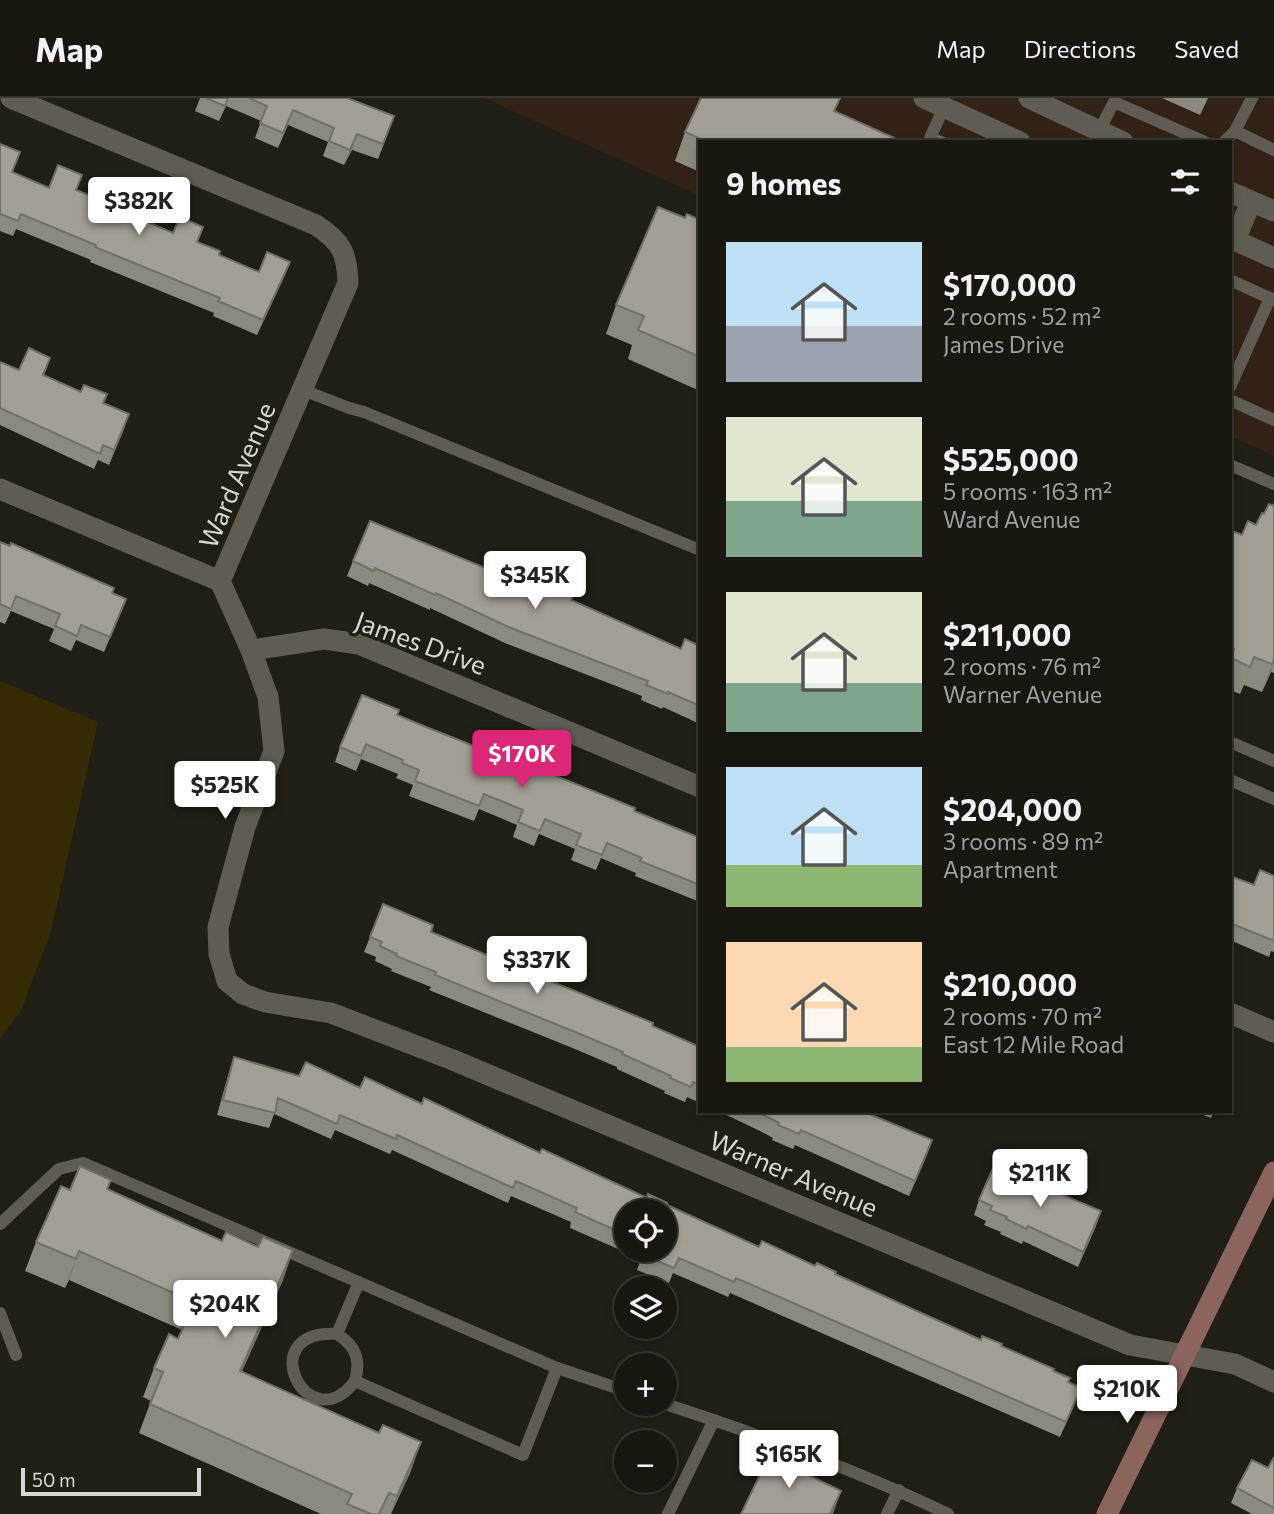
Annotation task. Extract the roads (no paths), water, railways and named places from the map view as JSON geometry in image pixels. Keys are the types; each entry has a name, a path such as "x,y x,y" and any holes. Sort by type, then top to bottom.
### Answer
{"main road":[{"path":"1107,1514 1274,1172"}],"street":[{"name":"Ward Avenue","path":"11,98 316,225 332,236 342,248 347,264 348,283 220,582"},
{"path":"924,98 946,102 1016,140"},
{"path":"1028,98 1118,140"},
{"path":"1232,193 1274,211"},
{"path":"1251,201 1232,239 1274,258"},
{"path":"0,489 220,582 251,650"},
{"name":"James Drive","path":"251,650 324,639 359,644 698,786"},
{"name":"Warner Avenue","path":"251,650 268,696 274,751 245,827 218,927 219,954 227,981 243,994 265,1002 331,1013 453,1060 1130,1345 1235,1364 1274,1382"},
{"path":"1232,1014 1274,1032"}],"lane":[{"path":"1226,140 1235,131 1252,98"},
{"path":"1099,131 1109,100 1200,140"},
{"path":"934,140 930,138 946,102"},
{"path":"1235,131 1274,150"},
{"path":"1232,281 1272,299 1232,383"},
{"path":"303,390 364,412 698,549"},
{"path":"1232,401 1274,420"},
{"path":"1232,466 1274,484"},
{"path":"1232,743 1274,761"},
{"path":"1232,781 1274,799"},
{"path":"0,1224 59,1169 83,1163 558,1368 614,1387"},
{"path":"337,1334 359,1282"},
{"path":"0,1312 16,1355"},
{"path":"317,1333 337,1334 349,1342 356,1353 359,1367 355,1381 347,1391 336,1397 320,1399 311,1396 301,1389 294,1378 292,1364 298,1346 317,1333"},
{"path":"355,1381 523,1455 558,1368"},
{"path":"677,1408 899,1490 948,1514"},
{"path":"668,1514 714,1420"},
{"path":"887,1514 899,1490"}]}
